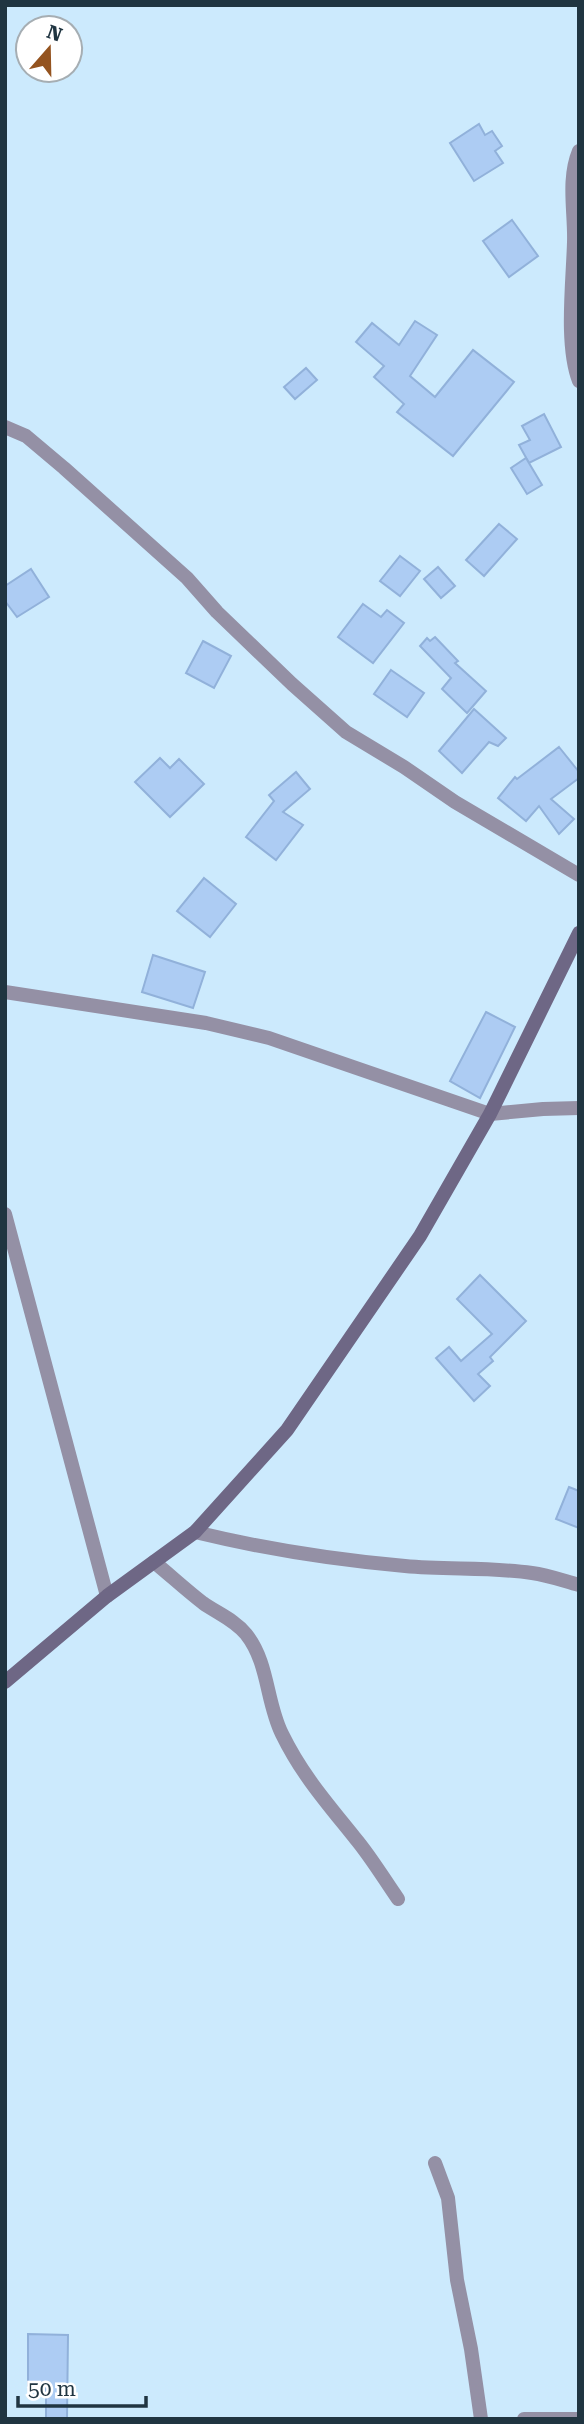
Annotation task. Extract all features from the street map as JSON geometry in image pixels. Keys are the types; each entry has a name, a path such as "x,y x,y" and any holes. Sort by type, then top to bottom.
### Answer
{"main road":[{"path":"5,1682 107,1596 195,1532 287,1430 420,1236 490,1114 579,933"}],"street":[{"path":"579,151 572,185 573,348 579,381"},
{"path":"5,427 26,436 187,578 292,684 346,732 455,802 579,875"},
{"path":"5,992 206,1023 269,1038 490,1114 579,1108"},
{"path":"5,1214 107,1596"},
{"path":"195,1532 236,1542 365,1561 407,1566 525,1572 579,1585"},
{"path":"154,1562 204,1604 246,1633 263,1666 272,1709 293,1755 322,1800 356,1839 398,1899"},
{"path":"435,2163 448,2198 457,2280 481,2419"},
{"path":"524,2419 579,2419"}],"building":[{"path":"479,124 485,135 492,131 502,146 495,151 503,163 474,181 450,143"},
{"path":"512,220 538,256 509,277 483,241"},
{"path":"415,321 437,335 410,376 435,397 473,350 514,382 453,456 397,412 404,404 374,377 384,366 356,342 372,323 399,345"},
{"path":"306,368 317,380 295,399 284,387"},
{"path":"544,414 561,447 529,463 519,445 530,440 522,426"},
{"path":"526,458 542,485 527,494 511,468"},
{"path":"499,524 517,539 484,576 466,560"},
{"path":"400,556 420,571 400,596 380,581"},
{"path":"438,567 455,586 441,598 424,579"},
{"path":"31,569 49,597 17,617 5,601 5,586"},
{"path":"363,604 381,617 387,610 404,623 373,663 338,637"},
{"path":"435,637 458,661 455,663 486,691 467,713 442,689 451,678 420,646 427,638 430,641"},
{"path":"203,641 231,656 214,688 186,673"},
{"path":"391,670 424,693 407,717 374,694"},
{"path":"474,709 506,738 498,746 489,742 462,773 439,751"},
{"path":"559,747 579,772 579,778 551,799 574,819 559,834 539,806 526,821 498,798 515,777 517,779"},
{"path":"160,758 170,768 179,759 204,784 170,817 135,782"},
{"path":"296,772 310,789 283,812 303,825 276,860 246,837 274,801 269,795"},
{"path":"204,878 236,904 210,937 177,911"},
{"path":"153,955 205,972 193,1008 142,992"},
{"path":"486,1012 515,1027 480,1098 450,1081"},
{"path":"480,1275 526,1321 490,1357 493,1361 478,1374 490,1386 474,1401 436,1358 449,1347 461,1361 492,1334 457,1299"},
{"path":"569,1487 579,1491 579,1528 556,1519"},
{"path":"28,2334 68,2335 67,2419 46,2419 46,2387 28,2386"}]}
